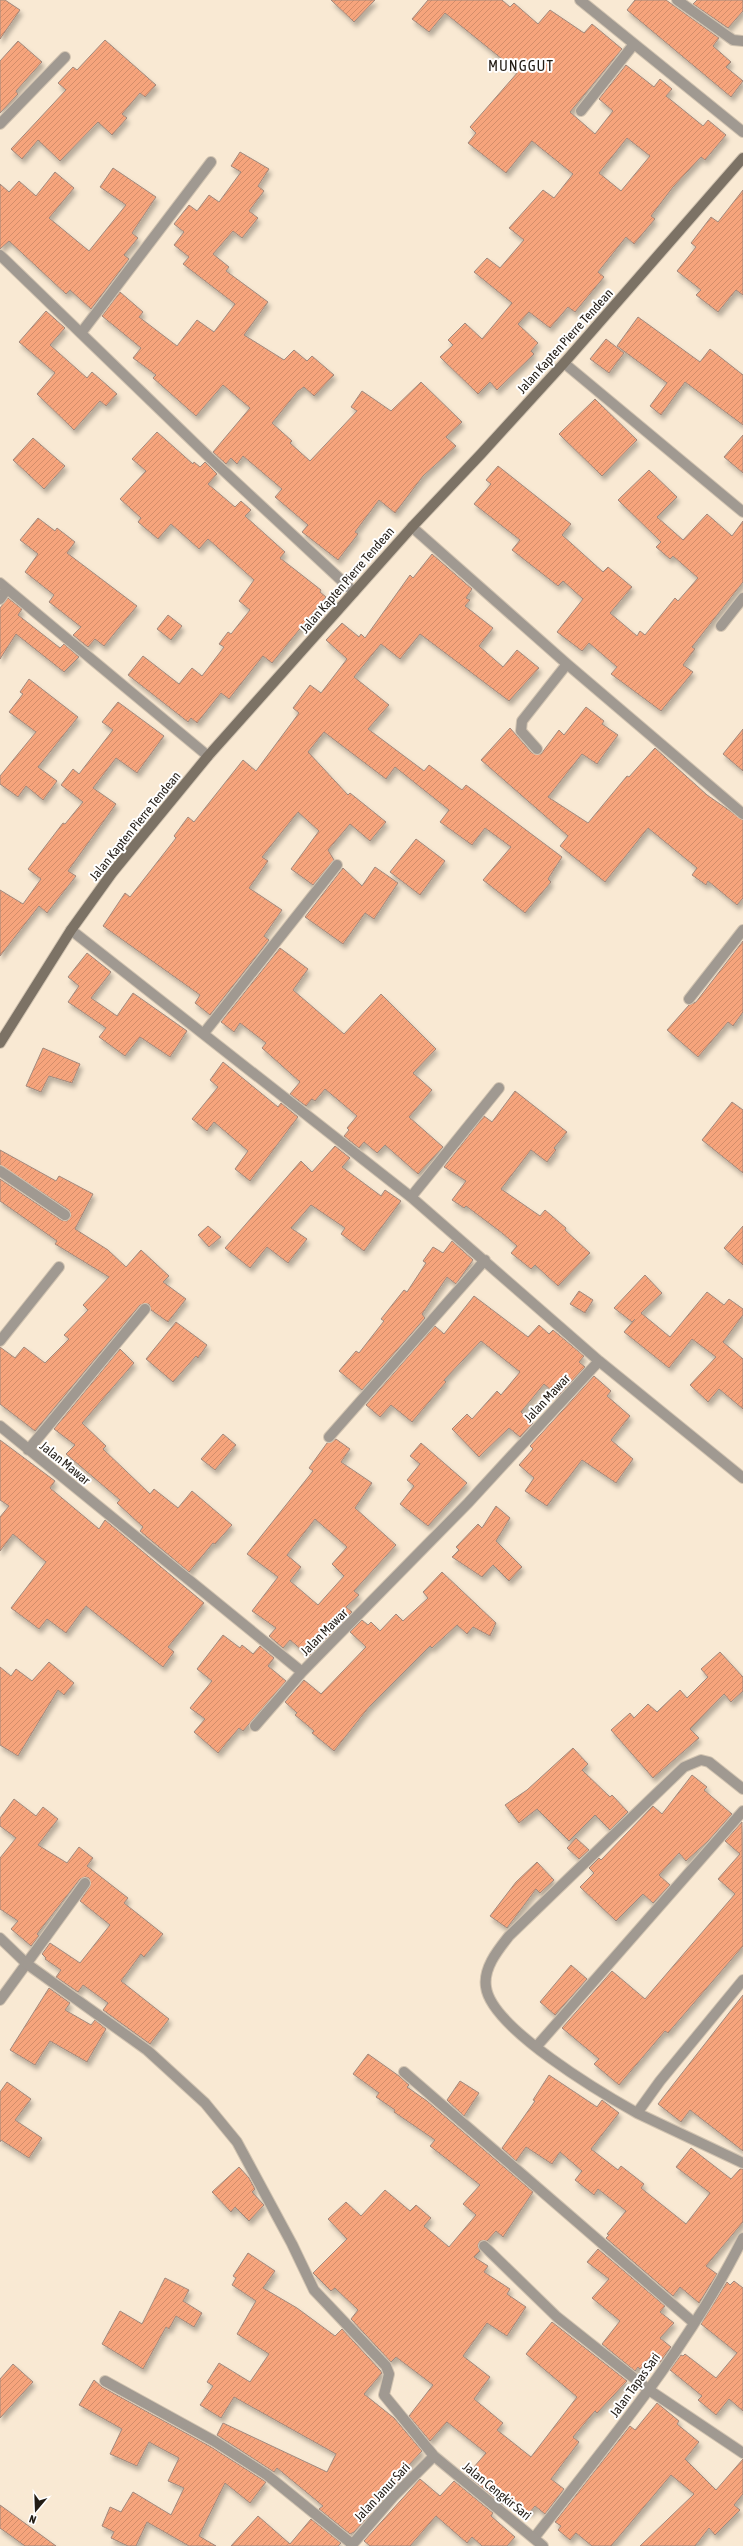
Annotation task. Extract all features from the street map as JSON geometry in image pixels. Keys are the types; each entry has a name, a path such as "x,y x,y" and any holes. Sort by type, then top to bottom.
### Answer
{"main road":[{"name":"Jalan Kapten Pierre Tendean","path":"0,1043 71,930 112,873 208,756 412,527 564,362 743,158"}],"street":[{"path":"580,0 743,132"},
{"path":"677,0 728,37 743,41"},
{"path":"581,111 634,44"},
{"path":"0,124 65,57"},
{"path":"81,333 211,162"},
{"path":"0,255 354,592"},
{"path":"564,362 743,512"},
{"path":"412,527 567,664 743,814"},
{"path":"0,599 4,586 208,756"},
{"path":"721,626 743,598"},
{"path":"537,749 521,731 522,721 567,664"},
{"path":"204,1033 337,865"},
{"path":"71,930 411,1197 599,1361 743,1478"},
{"path":"689,999 743,930"},
{"path":"411,1197 499,1088"},
{"path":"0,1171 64,1215"},
{"path":"329,1437 485,1260"},
{"path":"0,1341 59,1267"},
{"path":"28,1450 145,1309"},
{"name":"Jalan Mawar","path":"0,1426 302,1672 468,1503 599,1361"},
{"path":"254,1726 302,1672"},
{"path":"743,1789 709,1762 701,1760 684,1767 576,1874 528,1916 499,1948 486,1975 486,1988 491,2000 502,2015 536,2047 588,2085 638,2113 743,2163"},
{"path":"536,2047 743,1811"},
{"path":"0,2000 27,1964 53,1924 85,1883"},
{"path":"0,1938 27,1964"},
{"name":"Jalan Cengkir Sari","path":"27,1964 147,2050 206,2103 236,2142 314,2290 386,2366 389,2374 384,2395 434,2456 543,2546"},
{"path":"638,2113 660,2081 743,1980"},
{"path":"404,2072 694,2323"},
{"name":"Jalan Tapas Sari","path":"534,2538 649,2390 694,2323 743,2238"},
{"path":"484,2246 557,2317 649,2390 743,2453"},
{"path":"105,2381 208,2437 267,2475 351,2545"},
{"name":"Jalan Janur Sari","path":"351,2545 393,2497 434,2456"}],"building":[{"path":"0,0 5,0 20,10 0,39"},
{"path":"331,0 375,0 354,22"},
{"path":"428,0 502,0 510,7 514,3 538,24 550,10 584,33 592,24 622,49 570,112 595,134 613,111 599,99 626,65 654,87 660,79 672,89 666,96 703,126 708,120 726,135 705,160 701,157 673,187 651,216 655,219 634,244 626,237 598,272 604,277 575,312 568,307 550,328 529,312 518,324 538,343 531,351 534,354 497,390 490,382 478,394 440,357 453,345 448,340 465,323 482,339 512,303 474,272 487,258 500,268 524,240 509,228 543,190 554,198 573,174 532,141 506,173 468,143 476,133 470,127 518,72 445,13 429,32 412,19","holes":["627,138 650,156 621,191 599,173"]},
{"path":"635,0 666,0 719,38 713,46 731,62 726,67 743,81 731,97 627,10"},
{"path":"697,0 743,0 743,11 728,28 693,4"},
{"path":"105,40 156,85 145,97 140,93 122,114 127,118 112,135 98,122 60,161 38,140 22,159 11,149 66,90 58,83 73,67 77,70"},
{"path":"18,41 42,62 16,91 18,94 0,113 0,61"},
{"path":"240,152 269,169 258,186 264,191 249,211 258,218 242,238 233,231 213,254 229,267 226,271 268,302 244,335 284,360 294,350 307,361 312,356 334,375 314,396 304,387 298,391 272,423 292,441 290,443 310,461 357,411 351,407 362,391 391,411 421,382 462,422 446,437 456,446 423,476 395,513 379,500 355,532 358,534 338,560 302,532 308,525 275,497 282,489 243,456 237,464 231,458 226,464 213,452 250,408 223,385 196,416 153,378 156,375 133,358 141,348 102,316 120,292 143,312 139,317 177,346 197,320 214,332 235,304 183,264 189,257 174,245 184,232 174,224 189,205 197,211 209,195 219,202 241,172 231,166"},
{"path":"113,168 156,197 132,233 138,238 124,255 129,259 91,309 70,290 66,294 9,241 0,249 0,184 9,192 19,181 36,196 55,172 74,188 49,218 89,251 126,205 100,187"},
{"path":"743,190 743,295 736,290 718,312 696,295 701,290 677,271 696,247 691,243 711,217 718,222"},
{"path":"46,311 65,328 50,345 87,378 92,372 117,394 106,406 100,401 74,430 37,394 55,373 19,342"},
{"path":"638,317 700,362 710,349 743,375 743,425 685,382 661,415 650,406 667,383 617,346"},
{"path":"606,339 624,353 609,373 590,359"},
{"path":"595,399 637,440 602,476 559,434"},
{"path":"157,432 193,464 194,462 200,467 205,462 217,474 208,484 235,507 241,501 251,510 245,516 285,552 280,558 321,590 320,592 326,597 272,663 263,656 229,699 221,693 197,723 191,718 188,722 128,675 143,656 179,684 192,668 202,676 224,647 219,644 228,632 231,634 250,610 239,601 254,580 208,539 199,549 171,524 158,539 138,522 141,518 120,499 146,471 132,459"},
{"path":"743,435 743,473 724,457"},
{"path":"33,438 65,466 44,489 13,460"},
{"path":"498,466 571,524 562,535 603,572 608,567 632,587 610,613 637,636 640,631 645,635 675,598 678,601 698,578 673,556 670,559 656,547 661,542 618,500 649,470 677,497 657,517 683,540 707,514 732,536 743,521 743,582 692,647 695,649 683,665 693,672 661,711 611,674 617,667 589,643 582,651 557,632 583,599 563,581 558,586 512,550 520,540 474,504 491,484 486,480"},
{"path":"38,518 55,531 57,528 75,542 67,553 137,606 104,646 95,639 88,647 73,635 81,627 49,602 54,595 25,572 38,554 20,540"},
{"path":"432,554 472,589 466,598 470,600 465,606 493,628 479,646 503,667 517,650 539,668 509,701 420,634 400,659 381,644 354,677 389,705 368,729 424,771 429,765 462,790 466,785 562,857 548,879 551,882 525,913 483,880 511,847 485,828 472,845 440,822 449,810 395,767 386,779 324,732 308,752 348,795 350,793 386,822 370,841 350,824 328,850 334,860 313,885 291,869 319,831 298,812 262,857 268,861 249,888 282,910 264,936 269,940 210,1015 195,1003 200,995 103,926 125,893 130,897 176,838 174,836 188,817 194,822 243,760 256,771 299,713 293,708 310,685 321,693 347,659 326,640 342,623 359,637 361,634 365,638 410,575 413,578"},
{"path":"8,598 22,609 18,615 60,648 64,644 79,657 64,672 16,634 0,659 0,608"},
{"path":"168,615 182,626 171,640 157,629"},
{"path":"29,679 78,717 38,767 57,781 43,800 26,786 18,797 0,784 0,776 36,732 9,712 23,694 20,692"},
{"path":"118,702 164,736 137,773 116,758 93,788 116,804 68,871 76,876 47,913 39,906 0,956 0,890 23,904 41,879 28,869 63,823 65,824 83,802 61,785 73,769 79,774 113,730 102,722"},
{"path":"586,707 604,721 602,724 618,735 597,764 582,754 548,797 588,823 627,776 629,777 655,748 707,795 743,820 743,898 737,905 708,881 706,885 692,875 697,868 648,828 605,882 560,846 568,836 481,760 510,728 532,753 541,754 559,730 564,735"},
{"path":"743,729 743,771 723,754"},
{"path":"416,839 445,861 420,895 390,872"},
{"path":"375,867 398,883 374,919 365,913 343,944 305,917 343,868 362,886"},
{"path":"743,941 743,1012 733,1026 728,1022 698,1057 667,1030 689,1005 696,1002"},
{"path":"280,948 308,969 293,990 344,1034 381,994 436,1049 413,1073 432,1090 409,1117 443,1147 418,1174 385,1145 377,1153 364,1142 359,1148 344,1136 349,1130 347,1128 357,1116 325,1089 315,1101 312,1099 306,1106 290,1094 300,1082 262,1048 266,1043 240,1023 234,1032 221,1022"},
{"path":"87,953 111,972 91,998 117,1016 133,993 187,1031 170,1057 140,1037 125,1056 99,1037 106,1028 68,1002 79,986 68,977"},
{"path":"43,1048 80,1064 72,1083 49,1076 41,1092 26,1086"},
{"path":"223,1062 278,1107 281,1103 298,1117 250,1181 235,1169 248,1151 214,1122 207,1131 192,1119 218,1087 210,1080"},
{"path":"515,1091 567,1132 554,1148 556,1150 547,1162 531,1150 501,1189 540,1216 545,1210 566,1228 565,1230 590,1253 558,1286 535,1265 531,1269 511,1253 517,1246 502,1233 466,1206 464,1208 452,1200 466,1181 444,1167 484,1116 492,1122"},
{"path":"732,1102 743,1110 743,1173 702,1140"},
{"path":"335,1146 350,1158 342,1167 381,1196 385,1190 401,1201 364,1251 341,1234 345,1228 311,1205 291,1228 307,1239 288,1263 267,1247 250,1268 225,1248 301,1161 312,1172"},
{"path":"0,1150 56,1181 59,1176 93,1194 75,1229 108,1250 126,1267 141,1250 169,1276 163,1282 186,1299 168,1322 151,1310 149,1304 140,1305 35,1431 0,1404 0,1347 15,1358 24,1347 45,1363 69,1339 64,1335 88,1310 83,1305 109,1277 55,1244 57,1241 0,1201 0,1179 61,1220 67,1221 71,1216 69,1210 0,1165"},
{"path":"208,1226 221,1237 209,1247 198,1235"},
{"path":"743,1226 743,1265 724,1248"},
{"path":"452,1241 473,1260 456,1284 447,1277 422,1314 425,1318 362,1390 339,1371 356,1351 359,1353 384,1321 381,1319 404,1290 407,1292 426,1263 423,1261 433,1247 443,1253"},
{"path":"645,1275 662,1293 641,1313 670,1337 707,1292 724,1305 729,1299 743,1309 743,1315 723,1342 743,1359 743,1409 719,1389 708,1402 690,1385 716,1357 692,1339 669,1368 624,1332 635,1319 632,1322 614,1308"},
{"path":"579,1291 593,1300 585,1313 570,1304"},
{"path":"474,1296 528,1337 539,1325 549,1334 553,1330 584,1356 579,1362 585,1367 558,1396 544,1384 521,1412 533,1423 520,1437 509,1428 479,1457 452,1429 467,1414 472,1419 497,1391 501,1395 520,1372 481,1341 444,1380 446,1382 412,1422 391,1405 380,1417 366,1405 435,1326 444,1334"},
{"path":"176,1322 207,1345 198,1358 196,1356 173,1382 146,1359"},
{"path":"120,1349 134,1363 82,1423 106,1446 103,1449 150,1494 154,1489 178,1508 192,1491 232,1525 215,1544 213,1543 189,1572 140,1531 143,1527 117,1503 120,1500 66,1454 75,1445 54,1429"},
{"path":"594,1376 611,1391 607,1396 630,1416 611,1440 633,1459 616,1483 582,1460 547,1506 525,1491 534,1478 519,1465 533,1449 530,1446"},
{"path":"223,1434 236,1445 215,1470 201,1459"},
{"path":"336,1439 350,1449 341,1462 372,1483 355,1508 396,1545 354,1591 359,1595 346,1607 352,1612 309,1656 290,1640 283,1648 269,1636 276,1628 252,1611 278,1577 247,1554 313,1471 309,1468 327,1443","holes":["315,1519 347,1547 332,1564 344,1576 318,1605 290,1581 301,1567 287,1555"]},
{"path":"0,1440 55,1481 50,1488 99,1529 105,1520 204,1603 168,1647 174,1652 163,1667 86,1606 66,1633 47,1619 39,1629 11,1608 46,1562 13,1534 0,1551 0,1517 9,1506 0,1500"},
{"path":"421,1443 467,1483 428,1526 400,1504 414,1486 407,1480 420,1464 410,1456"},
{"path":"496,1506 510,1518 496,1541 522,1567 509,1581 493,1565 482,1577 452,1557 459,1550 456,1547 478,1524 482,1528"},
{"path":"442,1572 496,1623 490,1636 473,1627 467,1634 457,1625 432,1648 430,1646 369,1707 334,1751 312,1733 314,1731 295,1715 297,1713 285,1702 304,1680 321,1694 366,1647 350,1632 362,1620 368,1625 371,1622 380,1631 396,1614 403,1621 428,1598 423,1592"},
{"path":"223,1635 240,1648 242,1645 253,1654 260,1646 274,1658 268,1666 286,1681 243,1731 239,1728 218,1753 194,1732 205,1719 190,1708 212,1681 197,1669"},
{"path":"720,1652 743,1677 743,1691 731,1702 724,1694 690,1729 699,1738 653,1778 611,1730 630,1713 634,1718 648,1704 657,1712 680,1690 687,1698 708,1677 701,1669"},
{"path":"49,1662 74,1683 64,1695 58,1690 18,1756 0,1745 0,1667 11,1676 16,1669 32,1681"},
{"path":"573,1748 588,1764 582,1770 610,1797 612,1795 628,1812 610,1830 595,1815 569,1841 537,1809 519,1823 505,1805 527,1790"},
{"path":"692,1775 707,1787 704,1790 732,1814 708,1841 686,1861 679,1853 659,1875 670,1885 653,1903 643,1894 616,1921 580,1887 594,1873 589,1868 599,1858 601,1860 653,1806 662,1814"},
{"path":"14,1799 36,1816 43,1807 58,1819 38,1845 67,1863 79,1847 93,1858 87,1866 128,1898 124,1903 163,1934 144,1957 141,1954 121,1981 169,2019 150,2044 103,2010 108,2003 83,1985 78,1992 56,1977 61,1970 45,1959 46,1958 42,1954 50,1943 80,1963 110,1925 80,1901 90,1886 89,1878 85,1877 80,1879 37,1934 39,1936 31,1946 11,1929 18,1921 0,1909 0,1858 16,1838 0,1826 0,1818"},
{"path":"742,1822 743,1946 668,2033 665,2031 619,2085 594,2064 599,2059 562,2028 612,1971 645,1999 735,1894 718,1879 740,1854 725,1841"},
{"path":"576,1838 589,1850 579,1859 567,1848"},
{"path":"537,1862 554,1880 540,1893 536,1889 507,1928 490,1916 516,1882"},
{"path":"571,1965 587,1979 555,2015 540,2002"},
{"path":"49,1988 70,2003 65,2010 91,2025 95,2020 106,2029 87,2062 50,2041 35,2065 10,2050"},
{"path":"743,1995 743,2151 690,2110 681,2122 658,2104"},
{"path":"368,2054 399,2076 409,2085 407,2087 427,2101 533,2192 503,2237 496,2231 487,2241 480,2241 478,2245 480,2251 474,2257 488,2266 484,2272 510,2289 507,2294 526,2307 507,2336 487,2323 463,2356 490,2377 474,2399 503,2423 497,2430 531,2457 577,2397 526,2354 552,2322 627,2381 597,2413 595,2411 573,2437 579,2442 551,2479 564,2489 545,2514 535,2506 529,2513 509,2496 502,2504 467,2475 486,2453 447,2422 430,2441 409,2416 433,2385 396,2357 391,2362 351,2319 358,2310 335,2288 331,2291 313,2273 347,2239 328,2219 346,2202 361,2216 385,2190 410,2211 416,2205 431,2218 424,2226 449,2247 476,2215 463,2204 480,2185 430,2146 435,2140 394,2112 395,2110 376,2097 379,2093 353,2074"},
{"path":"549,2075 597,2107 602,2100 619,2113 591,2149 618,2170 621,2166 644,2184 641,2188 686,2224 710,2193 676,2167 691,2148 731,2179 740,2169 743,2169 743,2222 706,2266 717,2274 699,2303 680,2287 673,2296 606,2238 609,2235 607,2234 626,2211 598,2189 594,2195 575,2180 582,2171 560,2152 552,2164 526,2147 516,2161 502,2148 535,2101 533,2100"},
{"path":"460,2081 479,2093 464,2116 447,2100"},
{"path":"7,2082 31,2099 15,2120 42,2138 29,2158 1,2140 0,2142 0,2092"},
{"path":"239,2167 249,2178 255,2189 252,2192 264,2205 249,2221 235,2207 231,2212 212,2192"},
{"path":"598,2249 665,2306 660,2312 674,2323 660,2338 671,2347 660,2362 652,2355 640,2369 638,2367 635,2371 602,2344 620,2321 592,2298 609,2279 587,2262"},
{"path":"248,2253 275,2271 263,2288 297,2308 335,2336 342,2329 380,2370 382,2373 364,2394 394,2418 422,2451 407,2467 411,2470 354,2532 350,2534 319,2509 323,2506 277,2468 274,2472 217,2435 223,2423 327,2472 336,2454 234,2397 221,2418 200,2405 213,2386 207,2382 219,2363 250,2382 269,2354 237,2334 256,2301 232,2285 236,2278 233,2276"},
{"path":"165,2278 189,2290 183,2301 202,2313 194,2327 176,2316 169,2329 166,2327 143,2369 102,2344 120,2311 142,2324"},
{"path":"734,2281 743,2288 743,2411 729,2399 716,2415 698,2400 702,2396 670,2370 681,2355 683,2356 685,2354 716,2378 737,2353 701,2324 727,2282 730,2285"},
{"path":"13,2364 33,2382 0,2418 0,2379"},
{"path":"94,2380 102,2387 211,2447 266,2482 250,2503 225,2483 199,2536 216,2546 189,2546 147,2522 136,2546 128,2546 111,2538 114,2532 102,2526 110,2507 121,2512 133,2492 171,2515 184,2488 168,2481 179,2458 149,2442 137,2466 110,2454 122,2429 79,2405"},
{"path":"657,2403 679,2421 677,2424 699,2442 685,2459 716,2490 743,2459 743,2494 734,2505 740,2510 715,2535 709,2528 695,2546 640,2546 694,2494 671,2475 611,2546 592,2546 576,2533 570,2540 558,2530 561,2526 555,2522 630,2426 635,2430"},
{"path":"420,2479 440,2496 454,2481 493,2513 491,2516 515,2537 507,2546 482,2546 472,2537 467,2543 436,2516 410,2546 370,2546 364,2541"},
{"path":"0,2505 56,2546 25,2546 0,2528"},
{"path":"258,2516 290,2544 311,2519 341,2543 338,2546 231,2546"}],"district":[{"name":"MUNGGUT","path":"521,65"}]}
